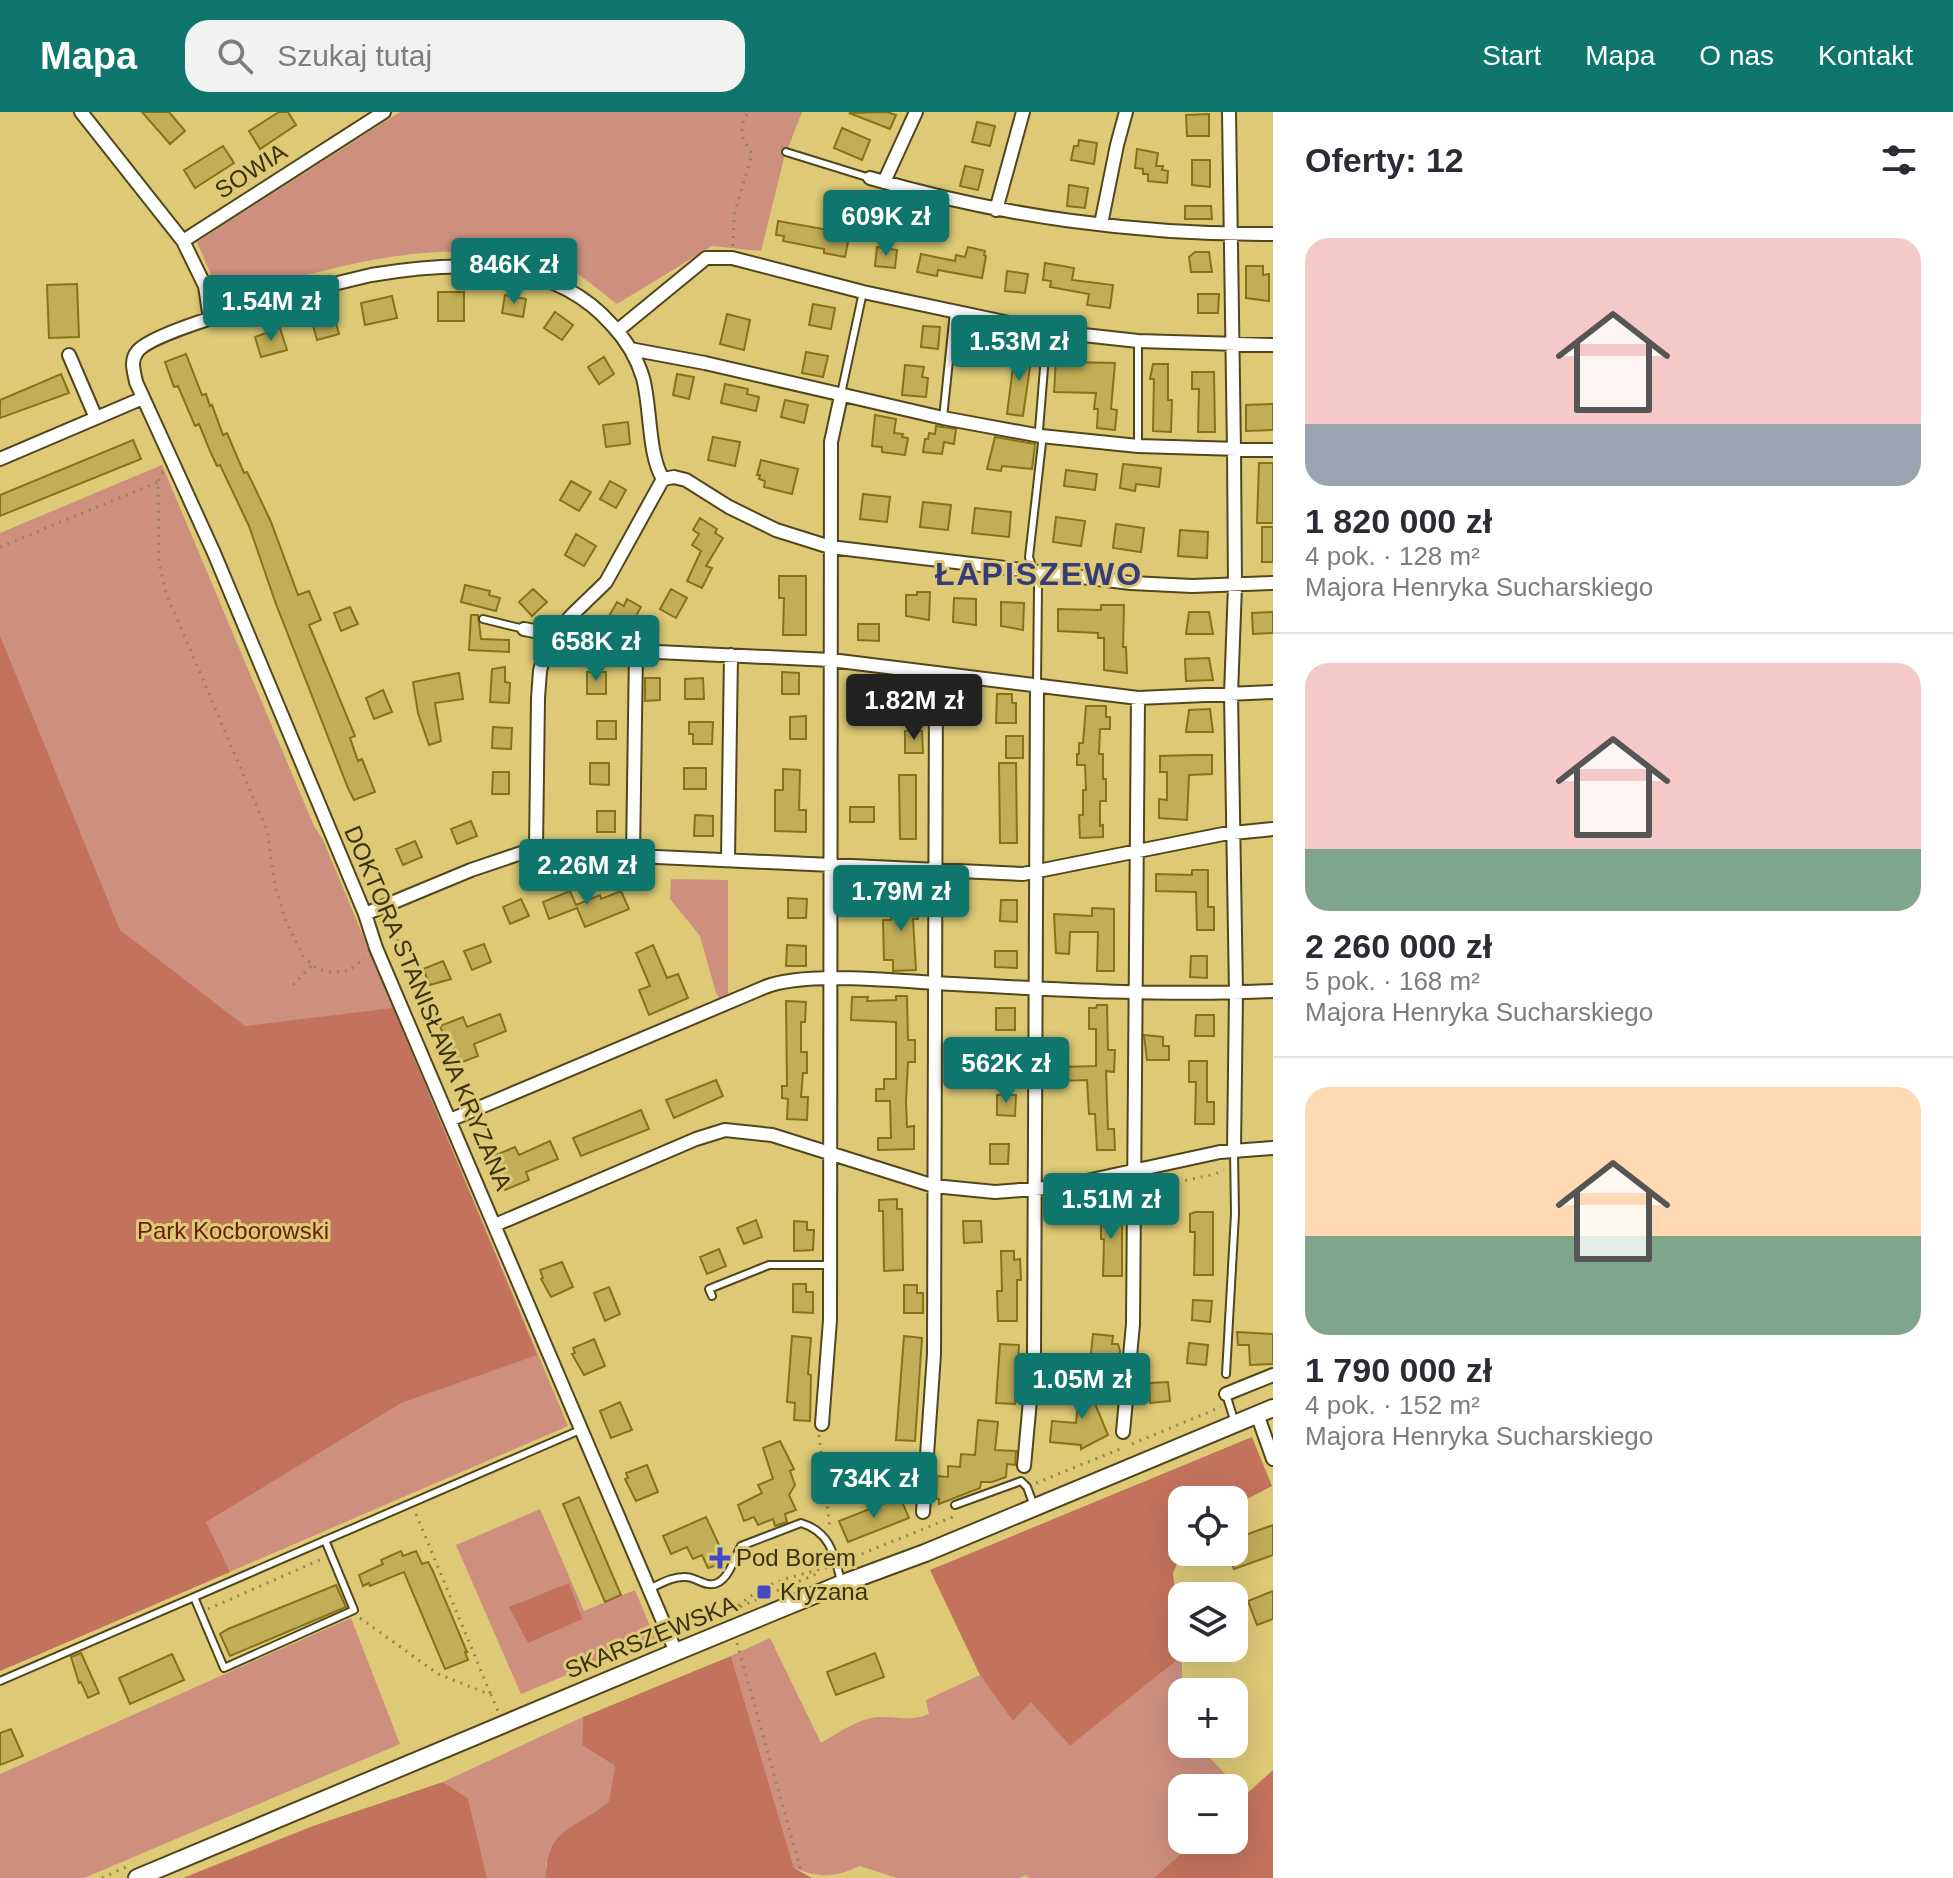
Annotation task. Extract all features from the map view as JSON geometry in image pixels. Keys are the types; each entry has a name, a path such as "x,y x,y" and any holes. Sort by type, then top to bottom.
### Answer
{"main road":[{"name":"SKARSZEWSKA","path":"137,1878 676,1652 925,1553 1273,1408"}],"street":[{"path":"81,112 183,241 205,286 210,319 371,275 428,268 494,267 537,276 585,299 630,349 643,379 655,466 663,479"},
{"name":"SOWIA","path":"183,241 384,112"},
{"path":"884,182 916,112"},
{"path":"996,210 1023,112"},
{"path":"1101,224 1126,112"},
{"path":"1229,112 1235,586 1231,694 1236,993 1234,1151"},
{"path":"870,178 996,210 1101,224 1273,234"},
{"path":"617,331 706,258 732,258 863,292 1047,331 1138,341 1273,345"},
{"name":"DOKTORA STANISŁAWA KRYZANA","path":"210,319 146,344 136,353 132,365 136,382 214,553 365,914 376,948 676,1652"},
{"path":"630,349 705,363 943,418 1041,436 1138,446 1273,450"},
{"path":"69,355 96,418"},
{"path":"822,1424 830,1320 833,979 829,864 831,442 841,396"},
{"path":"0,459 143,398"},
{"path":"663,479 674,477 686,480 729,507 776,530 830,547 1131,583 1235,586 1273,583"},
{"path":"536,848 540,671 545,651 554,635 606,582 663,479"},
{"path":"524,629 636,651 831,660 1138,698 1273,692"},
{"path":"633,856 636,651"},
{"path":"728,859 731,655"},
{"path":"923,1512 934,1354 936,674"},
{"path":"1024,1466 1034,1356 1037,686"},
{"path":"1123,1432 1133,1324 1138,698"},
{"path":"365,914 471,870 536,848 550,852 1035,873 1234,832 1273,829"},
{"path":"450,1120 789,980 833,979 1036,989 1273,991"},
{"path":"495,1225 696,1139 725,1130 772,1135 934,1186 995,1192 1059,1187 1234,1151 1273,1148"},
{"path":"1227,1399 1273,1375"},
{"path":"1257,1414 1273,1459"}],"lane":[{"path":"786,152 870,178"},
{"path":"841,396 863,292"},
{"path":"943,418 954,312"},
{"path":"1037,686 1038,586 1029,557 1042,443 1039,430 1047,331"},
{"path":"1138,341 1138,446"},
{"path":"483,619 524,629"},
{"path":"1226,1374 1235,1214 1234,1151"},
{"path":"712,1296 709,1289 769,1265 830,1265"},
{"path":"1227,1399 1235,1423"},
{"path":"0,1681 580,1430"},
{"path":"955,1505 1021,1481 1027,1487 1034,1506"},
{"path":"647,1590 688,1576 710,1584 719,1583 741,1546 794,1524 811,1527 831,1544 841,1584"},
{"path":"194,1597 224,1668 354,1610 325,1540"}],"path":[{"path":"732,258 734,215 752,154 741,137 741,126 748,112"},
{"path":"174,466 164,469 158,482 159,562 166,593 267,830 275,886 286,921 303,956 317,969 348,971 376,948"},
{"path":"0,547 158,482"},
{"path":"293,985 312,965"},
{"path":"1027,1487 1227,1399"},
{"path":"822,1424 819,1432 830,1525"},
{"path":"414,1510 498,1711"},
{"path":"819,1570 814,1575 736,1608 756,1590 799,1573 837,1564 961,1514"},
{"path":"350,1611 438,1674 491,1695"},
{"path":"733,1629 803,1878"}],"green space":[{"path":"400,112 802,112 784,158 761,251 712,246 617,304 580,276 552,262 465,252 395,256 360,262 222,300 197,242"},
{"name":"Park Kocborowski","path":"162,465 568,1426 0,1671 0,533"},
{"name":"Park Kocborowski","path":"0,636 120,930 245,1026 393,1008 537,1355 401,1403 206,1522 230,1572 0,1671"},
{"path":"671,879 728,880 728,996 720,999 716,993 700,936 670,899"},
{"path":"1252,1437 1272,1486 1248,1499 1248,1486 1168,1486 1168,1566 1176,1566 1174,1582 1168,1582 1168,1662 1175,1662 1070,1746 1031,1702 1013,1721 980,1675 930,1570"},
{"path":"540,1509 584,1611 635,1590 655,1638 521,1694 456,1545"},
{"path":"569,1583 582,1619 528,1643 509,1607"},
{"path":"351,1618 400,1744 84,1878 0,1878 0,1774"},
{"path":"770,1638 821,1743 871,1718 911,1718 929,1714 926,1700 980,1675 1013,1720 1031,1701 1070,1746 1175,1662 1182,1662 1182,1678 1168,1678 1168,1758 1210,1758 1225,1774 1168,1774 1168,1854 1181,1854 1154,1878 1030,1878 1025,1875 1020,1878 897,1878 860,1866 827,1875 803,1871 794,1868 731,1656"},
{"path":"731,1656 794,1868 812,1878 546,1878 548,1860 558,1838 609,1801 615,1766 582,1745 583,1717"},
{"path":"583,1717 582,1745 615,1766 609,1801 546,1863 546,1878 487,1878 468,1798 443,1782"},
{"path":"1273,1770 1273,1878 1154,1878 1181,1854 1248,1854 1248,1792"},
{"path":"443,1782 468,1798 487,1878 183,1878 313,1826"}],"building":[{"path":"142,112 169,112 185,131 170,144"},
{"path":"279,112 288,112 296,125 260,149 249,131"},
{"path":"887,112 896,115 890,129 849,113"},
{"path":"1209,114 1209,136 1187,136 1186,115"},
{"path":"977,122 995,126 990,146 972,142"},
{"path":"842,128 870,140 862,160 834,148"},
{"path":"1079,140 1097,143 1094,164 1071,160 1074,146 1078,146"},
{"path":"223,146 234,163 195,188 184,170"},
{"path":"1137,149 1158,153 1156,166 1163,166 1162,170 1168,171 1167,183 1148,181 1148,174 1143,174 1143,169 1135,168"},
{"path":"1192,160 1210,160 1210,187 1192,185"},
{"path":"965,166 983,170 978,190 960,186"},
{"path":"1069,185 1088,188 1085,208 1067,206"},
{"path":"1185,206 1211,206 1212,219 1185,219"},
{"path":"778,221 840,232 840,235 849,237 845,257 824,253 824,249 783,241 784,236 776,235"},
{"path":"877,247 897,250 895,268 875,266"},
{"path":"968,247 985,251 982,278 938,270 937,276 917,272 921,254 955,261 956,255 965,257"},
{"path":"1195,252 1209,252 1212,272 1191,272 1189,257"},
{"path":"1045,263 1074,268 1072,280 1113,285 1110,308 1087,305 1089,294 1050,287 1051,281 1043,280"},
{"path":"1246,266 1263,266 1263,275 1269,274 1269,301 1246,298"},
{"path":"1007,271 1028,274 1025,293 1005,291"},
{"path":"77,284 79,337 49,338 47,285"},
{"path":"438,292 464,292 464,321 438,321"},
{"path":"1198,294 1219,294 1218,313 1198,313"},
{"path":"505,295 526,299 523,317 502,313"},
{"path":"392,296 397,318 365,325 361,303"},
{"path":"813,304 835,308 831,329 809,325"},
{"path":"333,312 339,334 317,340 311,318"},
{"path":"555,312 573,325 562,340 544,328"},
{"path":"727,314 750,320 744,350 720,344"},
{"path":"923,326 940,327 938,349 921,347"},
{"path":"280,328 287,350 261,357 255,337"},
{"path":"1015,351 1032,353 1023,416 1007,414"},
{"path":"806,352 828,356 823,377 802,373"},
{"path":"186,354 202,395 206,394 212,405 223,435 227,433 244,473 247,472 271,522 298,595 309,591 321,620 309,625 355,736 350,738 358,761 362,759 375,792 354,800 348,788 249,526 199,424 195,426 178,386 174,387 165,362"},
{"path":"604,357 614,374 599,384 588,367"},
{"path":"1056,359 1115,363 1111,409 1117,410 1115,430 1097,428 1098,409 1094,409 1096,393 1054,392"},
{"path":"1153,364 1168,364 1168,400 1172,400 1171,432 1153,431 1154,379 1150,379"},
{"path":"905,365 924,367 922,377 928,378 926,397 902,395"},
{"path":"1192,372 1214,372 1215,432 1198,432 1199,389 1192,389"},
{"path":"61,374 69,393 0,418 0,400"},
{"path":"677,374 694,377 689,399 673,395"},
{"path":"725,384 748,389 747,394 759,397 756,411 721,403"},
{"path":"785,400 808,405 804,423 781,417"},
{"path":"1273,404 1273,430 1246,431 1246,405"},
{"path":"875,415 896,419 894,433 908,438 905,455 882,452 882,447 872,446"},
{"path":"628,422 630,444 606,447 603,425"},
{"path":"936,426 956,429 954,444 944,442 942,454 923,452 925,439 928,439 929,433 935,434"},
{"path":"713,437 740,442 735,466 708,460"},
{"path":"995,437 1035,444 1032,469 1002,466 1001,471 987,469"},
{"path":"133,440 141,459 0,516 0,495"},
{"path":"761,460 798,469 792,494 764,487 765,481 757,475"},
{"path":"1259,463 1273,463 1273,523 1257,523"},
{"path":"1123,464 1161,468 1159,487 1136,484 1135,491 1120,488"},
{"path":"1066,470 1097,474 1095,490 1064,486"},
{"path":"571,481 591,492 579,511 560,500"},
{"path":"610,481 626,490 616,508 600,499"},
{"path":"863,494 890,497 887,522 860,519"},
{"path":"923,502 951,505 948,530 920,527"},
{"path":"975,508 1011,512 1009,537 972,533"},
{"path":"1056,517 1085,521 1081,546 1053,542"},
{"path":"700,518 717,529 715,533 723,538 706,566 712,568 702,588 687,581 701,551 692,545 699,534 693,530"},
{"path":"1116,524 1144,528 1141,552 1113,548"},
{"path":"1262,527 1273,527 1273,562 1262,562"},
{"path":"1180,530 1208,532 1207,558 1178,556"},
{"path":"576,534 596,546 584,566 565,555"},
{"path":"779,576 806,576 806,635 783,635 784,598 779,598"},
{"path":"465,585 490,591 489,595 500,598 496,611 461,602"},
{"path":"533,589 547,602 532,616 519,602"},
{"path":"671,589 687,598 676,618 660,609"},
{"path":"917,592 930,592 929,620 906,616 906,595 917,595"},
{"path":"954,598 976,599 976,625 953,622"},
{"path":"627,599 641,607 629,629 625,627 623,631 611,625 613,621 608,618 617,602 624,606"},
{"path":"1001,602 1024,603 1023,630 1001,626"},
{"path":"1101,605 1124,605 1123,647 1126,647 1127,673 1104,670 1104,638 1098,638 1098,633 1058,631 1058,609 1101,610"},
{"path":"350,607 358,624 341,631 334,613"},
{"path":"1189,612 1209,612 1213,634 1186,634"},
{"path":"1273,612 1273,633 1253,634 1252,613"},
{"path":"471,615 478,615 481,639 509,640 509,652 469,650"},
{"path":"858,624 879,624 879,641 858,640"},
{"path":"1209,658 1213,680 1186,681 1185,659"},
{"path":"505,667 505,682 510,683 509,703 490,702 492,669"},
{"path":"587,672 606,672 606,694 587,694"},
{"path":"782,672 799,673 799,694 782,694"},
{"path":"459,673 463,699 435,703 441,741 429,745 418,713 413,682"},
{"path":"645,678 660,678 660,700 645,701"},
{"path":"703,678 704,699 685,699 685,679"},
{"path":"894,684 916,684 916,708 893,708"},
{"path":"383,690 392,712 374,719 366,698"},
{"path":"997,694 1012,694 1012,703 1016,703 1016,723 996,723"},
{"path":"1086,706 1106,706 1110,729 1100,729 1099,754 1103,754 1103,779 1106,779 1106,801 1100,801 1103,837 1080,838 1079,815 1083,815 1083,790 1086,790 1085,765 1077,765 1077,754 1079,743 1083,743"},
{"path":"1210,709 1213,732 1186,732 1189,710"},
{"path":"806,716 806,739 790,739 790,717"},
{"path":"597,721 616,721 616,739 597,739"},
{"path":"689,722 713,722 712,744 693,744"},
{"path":"493,727 512,728 511,749 492,748"},
{"path":"905,731 922,731 923,753 905,753"},
{"path":"1006,736 1023,736 1023,758 1006,758"},
{"path":"1212,755 1212,774 1189,775 1187,820 1159,818 1159,799 1167,800 1167,772 1160,772 1160,756"},
{"path":"590,763 609,763 609,785 590,784"},
{"path":"999,763 1016,763 1017,843 1000,843"},
{"path":"684,768 706,768 706,789 684,789"},
{"path":"783,769 800,770 799,810 806,810 806,832 775,831 775,790 783,790"},
{"path":"493,772 509,772 509,794 492,794"},
{"path":"899,775 916,775 916,839 900,839"},
{"path":"850,807 874,807 874,822 850,822"},
{"path":"597,811 615,811 615,832 597,832"},
{"path":"695,815 713,816 713,836 694,836"},
{"path":"471,821 477,836 457,844 451,829"},
{"path":"415,841 422,857 403,865 396,849"},
{"path":"1192,870 1208,870 1208,907 1214,907 1214,930 1197,930 1196,892 1156,891 1156,874 1192,875"},
{"path":"570,891 576,905 600,895 601,899 621,891 629,909 585,927 577,908 549,919 543,902"},
{"path":"892,896 919,897 918,919 913,919 916,970 893,971 893,960 884,960 883,920 891,920"},
{"path":"788,898 807,899 806,918 788,918"},
{"path":"521,899 529,916 510,924 503,907"},
{"path":"1001,900 1017,900 1017,922 1000,921"},
{"path":"1092,908 1114,909 1114,971 1097,971 1098,932 1070,932 1069,954 1056,953 1054,914 1092,916"},
{"path":"484,944 491,962 472,970 464,951"},
{"path":"653,945 667,978 678,974 688,998 649,1015 639,990 650,986 636,953"},
{"path":"787,945 806,946 806,966 786,966"},
{"path":"995,951 1017,951 1017,968 995,967"},
{"path":"1191,956 1207,956 1207,978 1190,977"},
{"path":"443,961 451,979 430,985 423,969"},
{"path":"896,996 907,996 908,1040 915,1040 915,1062 908,1062 906,1101 907,1127 914,1126 914,1149 878,1150 878,1138 891,1138 890,1101 876,1101 876,1089 884,1089 884,1079 896,1079 896,1022 851,1020 852,997 868,997 867,1001 896,1000"},
{"path":"786,1001 806,1002 805,1022 801,1022 801,1052 807,1052 807,1073 803,1073 801,1097 808,1097 807,1120 787,1119 788,1099 782,1098 782,1086 787,1086"},
{"path":"1097,1005 1107,1005 1108,1050 1115,1050 1114,1072 1106,1071 1108,1129 1114,1129 1115,1150 1097,1150 1095,1114 1089,1114 1087,1080 1060,1081 1060,1067 1096,1066 1096,1029 1089,1029 1089,1008 1096,1008"},
{"path":"996,1008 1015,1008 1015,1030 996,1030"},
{"path":"500,1014 506,1031 474,1044 478,1056 455,1065 440,1026 463,1017 467,1027"},
{"path":"1196,1015 1214,1015 1214,1036 1195,1036"},
{"path":"1144,1035 1163,1037 1163,1046 1169,1046 1169,1060 1147,1060"},
{"path":"952,1051 1008,1053 1008,1074 990,1074 990,1070 952,1070"},
{"path":"1189,1061 1207,1061 1207,1102 1214,1102 1214,1124 1195,1124 1196,1082 1189,1082"},
{"path":"716,1080 723,1096 674,1118 666,1100"},
{"path":"997,1095 1016,1095 1015,1116 997,1115"},
{"path":"641,1110 649,1129 581,1156 573,1138"},
{"path":"550,1141 558,1159 526,1172 529,1180 505,1190 491,1157 515,1147 519,1155"},
{"path":"990,1144 1009,1144 1008,1164 990,1164"},
{"path":"897,1199 897,1209 902,1209 903,1270 884,1271 883,1211 879,1211 879,1200"},
{"path":"1097,1207 1116,1207 1116,1216 1122,1216 1122,1276 1103,1276 1104,1239 1101,1239 1101,1219 1097,1219"},
{"path":"1213,1212 1213,1275 1194,1275 1195,1232 1190,1232 1190,1214"},
{"path":"756,1220 762,1237 744,1244 737,1228"},
{"path":"794,1221 807,1222 807,1230 814,1230 813,1250 794,1251"},
{"path":"963,1221 981,1221 982,1242 964,1243"},
{"path":"719,1249 726,1266 707,1274 700,1257"},
{"path":"1001,1251 1014,1251 1014,1260 1020,1259 1017,1321 998,1321 997,1291 1002,1291"},
{"path":"562,1262 573,1287 551,1297 541,1279 540,1270"},
{"path":"793,1284 806,1284 806,1292 813,1292 813,1313 793,1312"},
{"path":"904,1285 917,1285 917,1293 923,1293 923,1313 904,1313"},
{"path":"609,1287 620,1314 605,1321 594,1293"},
{"path":"1193,1300 1212,1301 1210,1322 1192,1320"},
{"path":"1237,1332 1273,1334 1273,1364 1250,1365 1249,1345 1238,1345"},
{"path":"1093,1334 1113,1336 1112,1344 1118,1344 1120,1351 1118,1366 1090,1363"},
{"path":"792,1336 811,1338 808,1374 811,1375 810,1421 794,1420 795,1403 787,1402"},
{"path":"904,1336 922,1338 915,1441 896,1440"},
{"path":"594,1339 605,1366 584,1375 572,1354 575,1353 573,1348"},
{"path":"1189,1343 1208,1345 1206,1365 1187,1363"},
{"path":"1000,1344 1019,1345 1015,1404 996,1403"},
{"path":"1080,1382 1098,1383 1096,1406 1108,1435 1081,1449 1081,1445 1050,1442 1052,1421 1076,1423"},
{"path":"1168,1382 1170,1401 1150,1403 1149,1383"},
{"path":"620,1402 632,1430 611,1438 600,1411"},
{"path":"978,1420 998,1422 995,1450 1016,1451 1015,1465 1007,1464 1006,1477 981,1482 980,1488 939,1504 939,1499 936,1499 937,1476 948,1477 948,1466 960,1467 961,1454 975,1455"},
{"path":"780,1441 794,1469 790,1471 795,1485 789,1495 796,1510 785,1514 787,1522 775,1526 773,1519 758,1525 754,1517 744,1521 738,1505 762,1493 758,1485 773,1479 763,1448"},
{"path":"851,1453 864,1454 863,1462 868,1463 867,1483 848,1481"},
{"path":"647,1465 658,1492 636,1501 625,1479 628,1478 626,1473"},
{"path":"579,1497 621,1595 605,1602 563,1504"},
{"path":"900,1497 909,1518 848,1542 839,1521"},
{"path":"706,1517 727,1562 708,1568 702,1555 693,1559 687,1547 671,1554 663,1536"},
{"path":"1273,1525 1273,1555 1248,1564 1248,1534"},
{"path":"401,1551 403,1556 416,1551 422,1564 428,1562 468,1660 445,1669 404,1572 363,1586 359,1575"},
{"path":"336,1585 346,1607 230,1656 220,1634"},
{"path":"1273,1591 1273,1619 1257,1625 1248,1601"},
{"path":"81,1653 99,1693 88,1698 79,1683 71,1657"},
{"path":"875,1653 884,1677 836,1695 827,1672"},
{"path":"172,1654 184,1680 130,1704 119,1678"},
{"path":"11,1729 23,1756 0,1765 0,1733"}],"place":[{"name":"Pod Borem","path":"720,1558"},
{"name":"Kryzana","path":"764,1592"}],"district":[{"name":"ŁAPISZEWO","path":"1039,574"}]}
